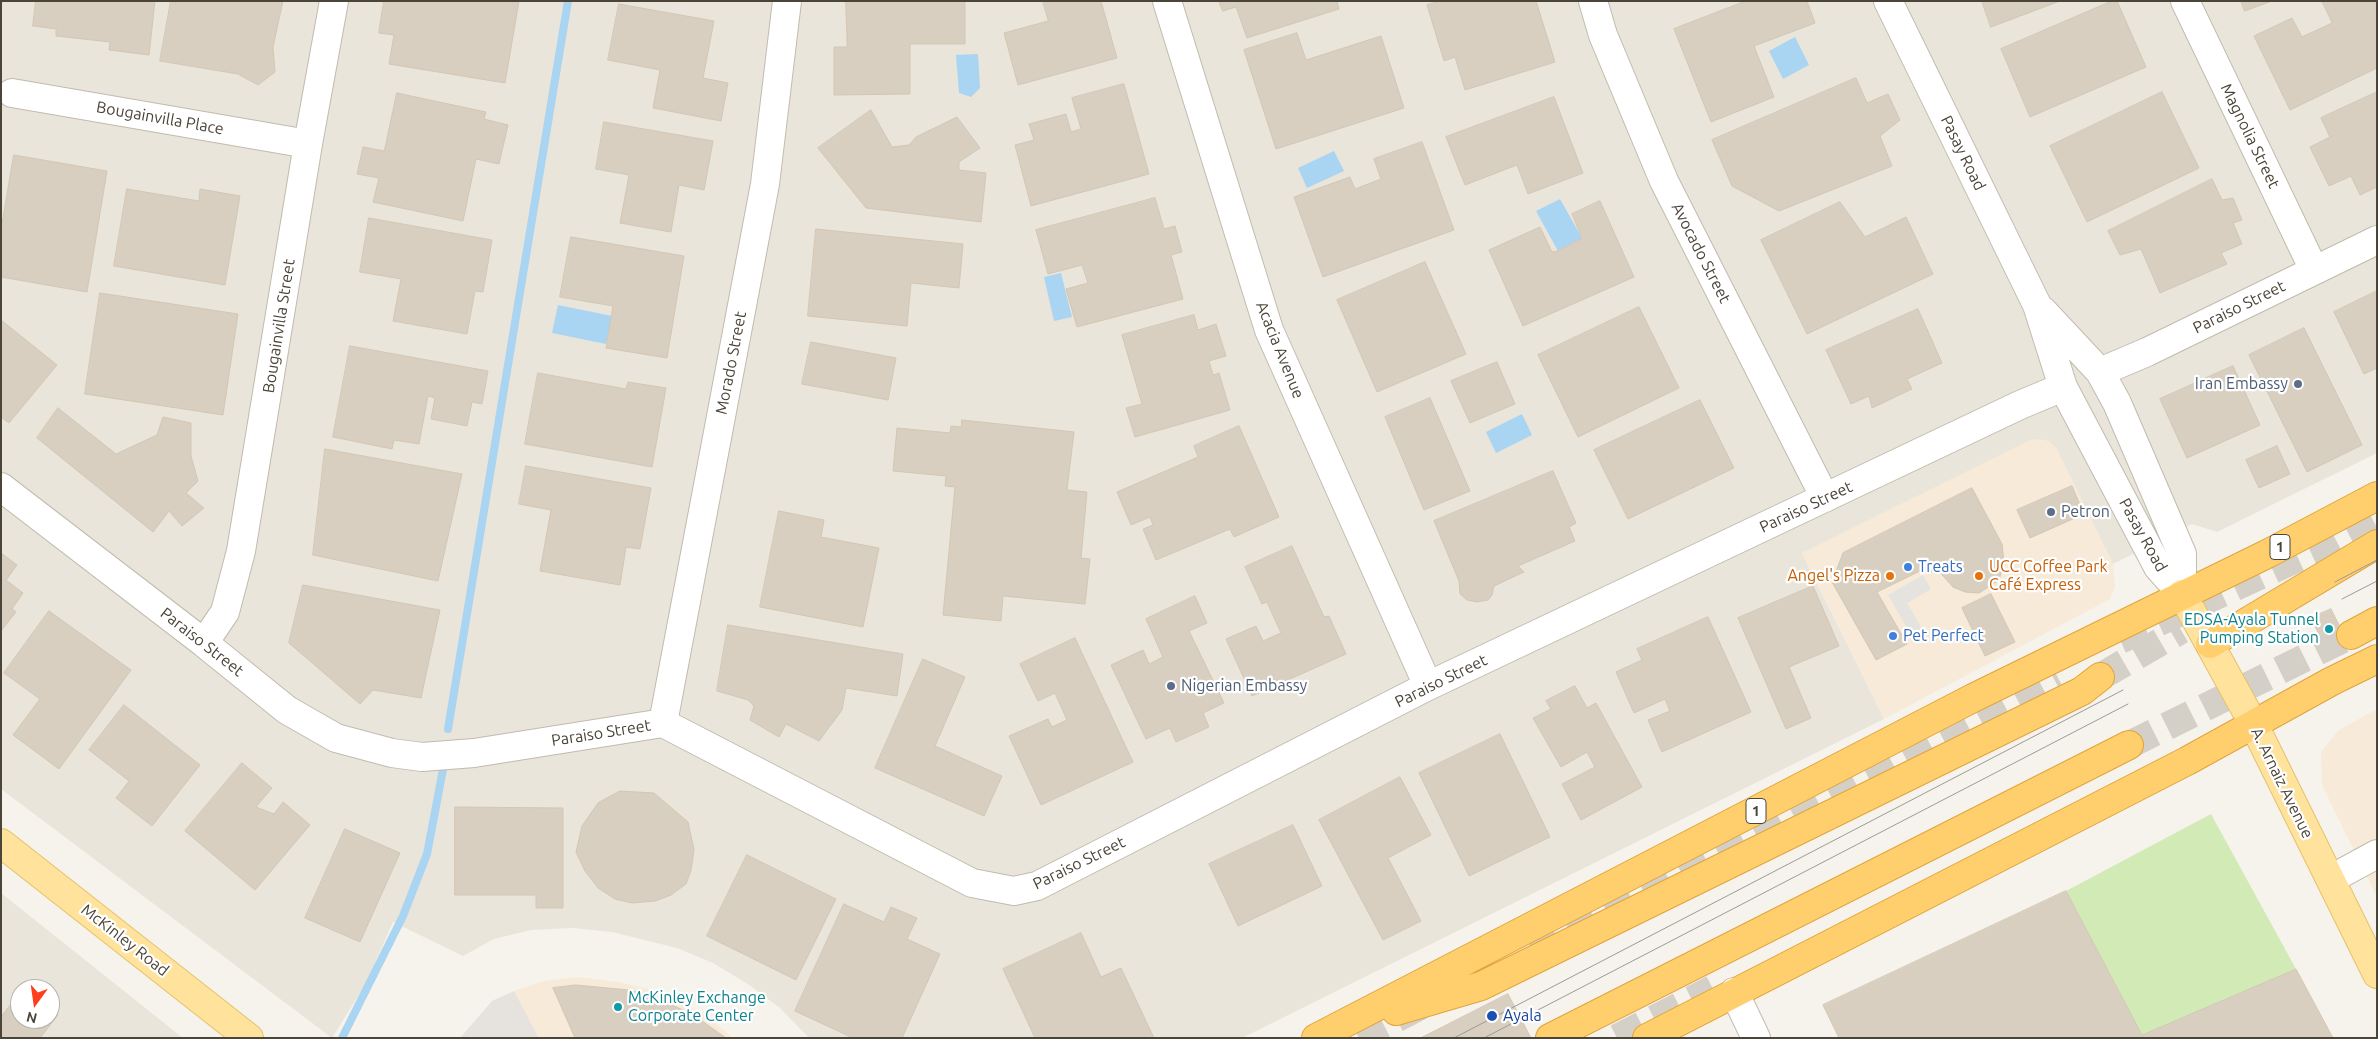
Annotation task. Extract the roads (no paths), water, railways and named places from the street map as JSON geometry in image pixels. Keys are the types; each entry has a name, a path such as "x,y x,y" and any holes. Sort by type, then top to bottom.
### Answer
{"highway":[{"name":"1","path":"1323,1034 1973,698 2267,554 2377,496"},
{"path":"2210,644 2377,544"},
{"path":"2351,635 2377,622"},
{"path":"1647,1038 2254,725 2332,681 2377,659"},
{"path":"1323,1034 1482,986 2082,691 2100,677"},
{"path":"1550,1038 2129,745"}],"main road":[{"name":"A. Arnaiz Avenue","path":"2182,594 2254,725 2272,765 2331,879 2377,974"},
{"name":"McKinley Road","path":"1,843 249,1038"}],"street":[{"name":"Bougainvilla Street","path":"204,643 225,612 241,551 308,144 334,1"},
{"name":"Morado Street","path":"663,722 764,184 787,1"},
{"name":"Acacia Avenue","path":"1167,1 1269,330 1428,686"},
{"name":"Avocado Street","path":"1594,1 1604,35 1664,181 1824,498"},
{"name":"Pasay Road","path":"1888,1 2037,305 2063,387 2158,567 2182,594"},
{"name":"Magnolia Street","path":"2186,1 2314,270"},
{"name":"Bougainvilla Place","path":"12,93 308,144"},
{"name":"Paraiso Street","path":"2100,372 2147,352 2377,240"},
{"name":"Pasay Road","path":"2037,305 2100,372 2117,403 2182,554 2182,594"},
{"name":"Paraiso Street","path":"1,487 295,714 336,738 392,753 422,757 474,753 663,722 972,884 1014,891 1036,886 1428,686 2020,405 2063,387"},
{"path":"2331,879 2377,854"},
{"path":"1734,992 1756,1038"}],"water":[{"path":"1795,37 1809,65 1783,79 1769,51"},
{"path":"978,54 980,88 971,97 959,93 956,55"},
{"path":"1334,151 1344,171 1307,188 1298,168"},
{"path":"1560,199 1582,238 1558,251 1536,211"},
{"path":"1061,273 1072,317 1054,321 1044,277"},
{"path":"558,305 612,316 606,344 552,333"},
{"path":"1522,414 1532,435 1496,453 1486,432"}],"waterway":[{"path":"448,729 568,1"},
{"path":"342,1038 403,916 427,854 444,764"}],"tunnel":[{"path":"2120,640 2333,542 2377,519"},
{"path":"2100,677 2181,630"},
{"path":"2129,745 2351,635"},
{"path":"1531,948 2055,672"},
{"path":"1617,1038 1713,989"},
{"path":"1359,1038 1422,1005"}],"tram line":[{"path":"2335,582 2377,560"},
{"path":"2342,599 2377,581"},
{"path":"1454,1038 2123,690"},
{"path":"1484,1038 2128,704"}],"place":[{"name":"Iran Embassy","path":"2298,384"},
{"name":"Petron","path":"2051,512"},
{"name":"Treats","path":"1908,567"},
{"name":"Angel's Pizza","path":"1890,576"},
{"name":"UCC Coffee Park Café Express","path":"1979,576"},
{"name":"EDSA-Ayala Tunnel Pumping Station","path":"2329,629"},
{"name":"Pet Perfect","path":"1893,636"},
{"name":"Nigerian Embassy","path":"1171,686"},
{"name":"McKinley Exchange Corporate Center","path":"618,1007"},
{"name":"Ayala","path":"1492,1016"}]}
